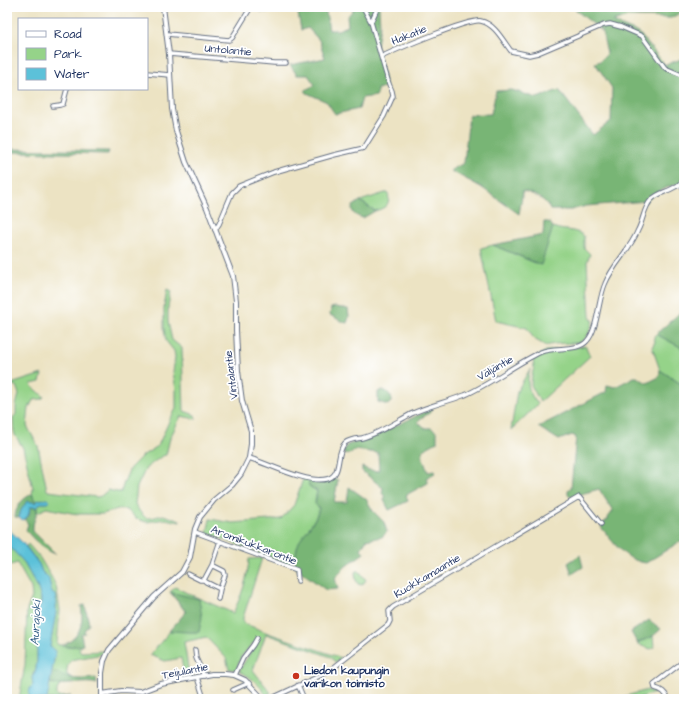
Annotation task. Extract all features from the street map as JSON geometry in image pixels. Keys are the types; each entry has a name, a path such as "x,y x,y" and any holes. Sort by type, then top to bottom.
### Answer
{"street":[{"name":"Vintalantie","path":"102,699 102,668 109,650 154,597 182,572 190,557 197,524 205,510 214,500 237,481 249,458 251,444 251,432 242,401 238,371 235,286 228,261 180,146 172,109 169,54 163,7"},
{"path":"167,34 229,40 232,38 251,7"},
{"path":"215,230 232,193 239,186 274,172 364,148 384,116 393,96 371,22 363,7"},
{"path":"371,22 377,7"},
{"name":"Hakatie","path":"381,58 447,30 476,20 481,20 490,26 504,40 511,51 529,55 538,53 604,25 610,24 642,36 665,68 684,76"},
{"name":"Untolantie","path":"169,54 286,63"},
{"path":"148,73 170,75"},
{"path":"53,106 63,104 67,90"},
{"name":"Väljäntie","path":"249,458 306,478 317,480 328,479 336,473 340,452 346,443 367,436 417,412 465,395 542,352 556,348 576,347 583,345 592,334 605,283 612,269 635,236 649,202 655,196 678,186 684,180"},
{"path":"678,186 684,186"},
{"name":"Kuokkamaantie","path":"270,699 328,672 388,625 390,621 389,611 393,607 579,497 601,524"},
{"name":"Aromikukkarontie","path":"195,532 297,570 298,581"},
{"path":"204,580 212,565 220,541"},
{"path":"212,565 224,571 225,575 218,599"},
{"path":"188,574 200,580 204,580 220,589"},
{"path":"257,638 243,658 236,674 249,683 263,699"},
{"path":"195,650 196,658 204,676"},
{"path":"668,699 662,690 655,688 654,684 684,661"},
{"name":"Teijulantie","path":"102,694 121,691 140,692 161,684 197,677 236,674"},
{"path":"197,677 204,699"},
{"path":"233,690 249,683"},
{"path":"298,685 304,699"}],"green space":[{"path":"257,7 329,7 326,12 329,30 338,30 348,26 347,17 354,7 379,7 380,25 377,46 386,87 377,89 377,96 362,98 359,109 335,114 327,102 307,93 305,90 315,85 308,75 297,75 290,65 325,58 319,40 308,28 301,30 296,9 292,8 276,12 261,12"},
{"path":"572,7 684,7 684,11 671,18 628,17 613,22 639,33 665,65 684,58 684,184 675,185 664,189 654,194 647,201 586,206 571,210 550,210 543,200 535,195 523,191 519,214 481,187 451,170 464,163 469,115 491,114 496,91 512,90 537,98 559,90 593,135 611,121 612,88 595,63 600,61 607,54 602,31"},
{"path":"7,149 109,151 108,154 7,152"},
{"path":"388,193 389,200 382,209 375,211 360,201"},
{"path":"360,201 375,211 363,218 355,215 352,207"},
{"path":"544,222 549,222 553,227 541,265 493,245 543,235"},
{"path":"553,227 573,231 584,236 584,248 590,254 587,262 590,316 593,320 590,331 582,341 546,346 534,339 527,328 496,321 481,248 493,245 540,265"},
{"path":"167,290 171,292 168,307 168,322 172,340 182,348 184,411 195,415 196,419 181,416 170,438 166,455 162,456 146,468 137,487 135,504 146,518 163,515 180,520 180,522 165,519 147,522 137,519 127,510 118,509 103,514 77,514 46,508 37,513 37,507 41,503 47,503 43,499 38,500 36,503 32,494 33,488 23,448 14,431 13,418 16,414 19,394 16,386 8,385 42,374 40,382 31,384 34,389 44,397 42,399 33,400 29,408 27,426 38,446 48,491 97,497 101,496 108,490 121,492 130,468 142,456 158,446 176,409 176,390 173,372 175,357 174,351 166,341 164,329 164,308"},
{"path":"335,307 348,309 349,317 347,323 330,315 331,308"},
{"path":"684,309 684,349 656,334"},
{"path":"656,334 684,349 684,386 660,370 652,347 655,342 654,336"},
{"path":"586,347 590,356 540,402 531,385 534,368 533,359 546,351"},
{"path":"530,369 528,379 529,388 532,396 538,404 511,430 517,391"},
{"path":"660,370 684,386 684,539 646,563 626,555 615,545 601,527 613,511 599,489 570,497 568,495 568,490 571,488 576,437 572,435 559,440 538,427 606,392 607,385 615,387 634,377 637,377 647,383 659,377"},
{"path":"382,390 388,392 391,397 392,401 388,405 378,402 378,392"},
{"path":"433,408 418,422 424,428 431,428 437,432 437,442 423,450 422,456 428,472 434,471 435,473 426,478 428,483 406,495 408,501 389,510 384,500 385,497 382,493 383,488 362,471 362,467 369,470 379,471 378,453 355,450 349,454 343,453 347,445 370,438"},
{"path":"303,479 308,480 310,487 317,491 315,501 319,510 298,546 295,560 287,563 207,533 210,519 233,523 281,519 294,505"},
{"path":"333,479 338,480 334,502 347,502 349,487 366,499 373,511 384,522 387,532 382,537 366,540 361,549 364,553 346,566 335,578 338,589 326,590 296,568 294,566 296,563 294,561 300,541 314,520 319,508 315,504 317,491 309,486 308,480 316,482"},
{"path":"32,494 36,503 29,501 22,510 19,518 15,517 20,503"},
{"path":"30,507 37,507 33,531 56,554 48,551 26,530 28,524 25,520 29,515"},
{"path":"7,544 23,561 37,586 41,598 41,603 38,610 37,661 36,669 33,673 33,685 29,699 19,699 25,665 27,610 32,597 31,588 17,563 11,565 7,563"},
{"path":"28,544 40,558 56,586 60,610 57,644 67,647 81,645 79,649 81,652 104,651 102,654 71,660 67,675 73,678 52,671 55,651 50,646 56,612 56,597 51,590 51,586 46,575 42,572 39,564 26,546"},
{"path":"580,555 583,567 572,574 568,563"},
{"path":"262,558 243,618 243,623 342,658 335,662 331,657 266,634 253,670 271,693 266,695 261,687 239,671 255,645 253,643 241,657 236,670 229,669 226,658 206,637 184,642 189,674 184,674 181,658 165,661 150,655 186,612 170,592 175,587 233,613 244,587 249,559"},
{"path":"356,571 359,571 366,580 362,585 358,584 356,580"},
{"path":"170,592 199,599 202,617 199,632 169,631 186,612"},
{"path":"85,605 89,624 84,631 85,633 81,634 83,645 67,647 63,645 69,642 80,629 82,618 81,606"},
{"path":"649,620 661,629 653,636 637,643 631,632"},
{"path":"653,636 654,647 651,649 637,643"},
{"path":"52,671 74,679 96,678 97,684 50,683"},
{"path":"50,683 60,685 57,690 57,696 71,696 59,699 47,699"},
{"path":"648,690 655,693 634,699 615,699"}],"water":[{"path":"47,499 50,501 47,503 41,503 37,507 30,507 28,515 25,519 23,520 19,518 27,501 36,503 38,500"},
{"path":"7,528 22,542 39,564 42,572 49,579 51,590 56,597 56,612 50,646 55,651 55,654 47,699 29,699 30,690 33,685 32,678 36,669 37,661 38,610 41,603 41,598 37,586 23,561 7,544"}],"place":[{"name":"Liedon kaupungin varikon toimisto","path":"296,676"}],"water label":[{"name":"Aurajoki","path":"36,623"}]}
